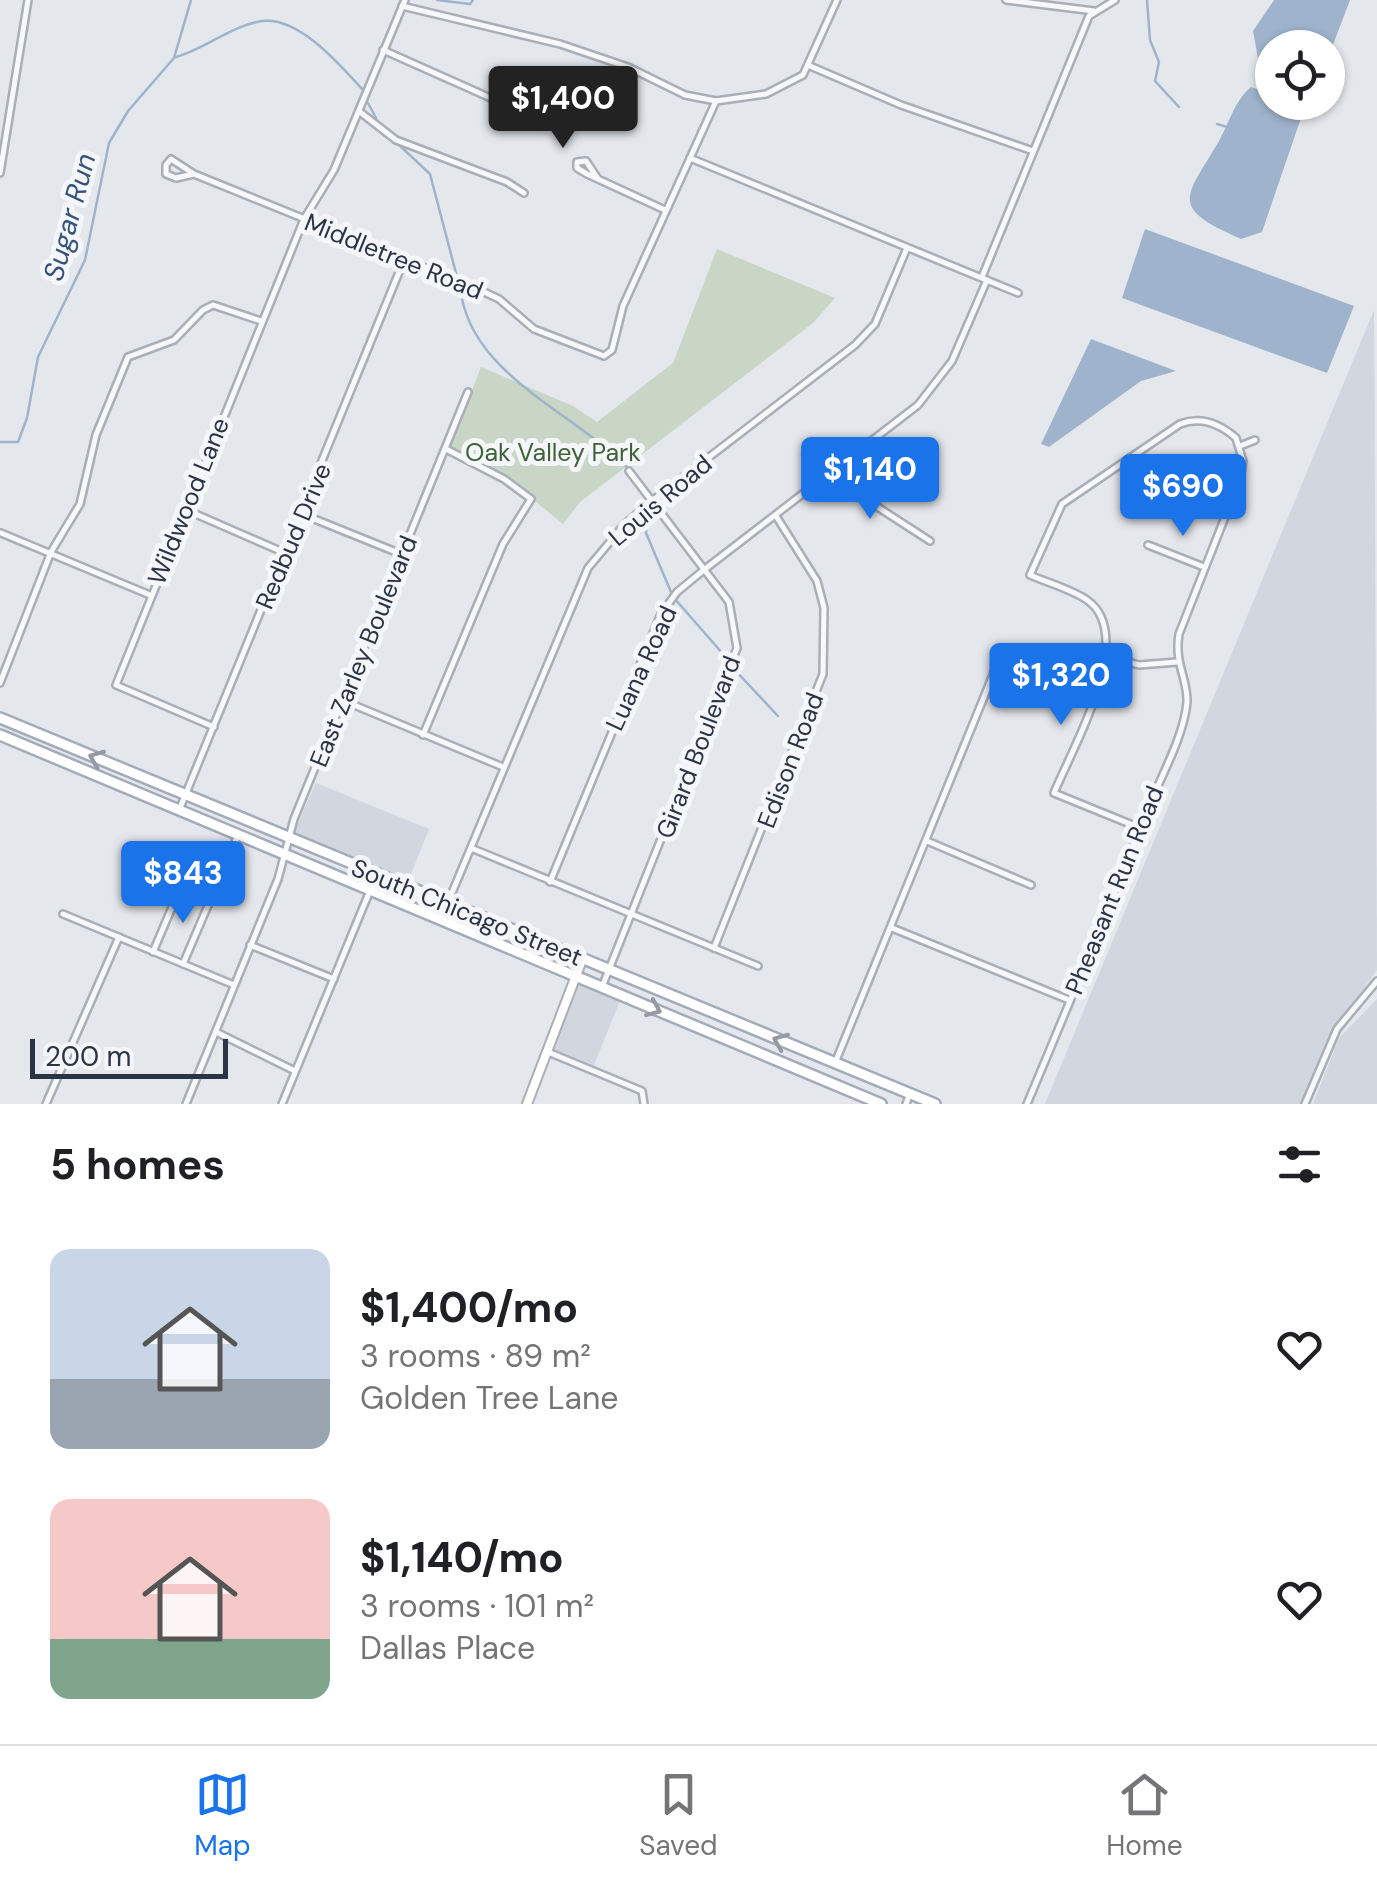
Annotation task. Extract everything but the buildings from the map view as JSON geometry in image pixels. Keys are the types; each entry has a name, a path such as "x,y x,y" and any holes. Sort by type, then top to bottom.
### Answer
{"main road":[{"name":"South Chicago Street","path":"0,718 836,1063 908,1099 935,1104"},
{"name":"South Chicago Street","path":"0,735 882,1104"}],"street":[{"path":"0,172 28,0"},
{"path":"404,3 560,44 628,67 685,94 716,101 766,94 788,85 810,66 837,0"},
{"path":"1006,0 1097,12 1114,0"},
{"name":"Wildwood Lane","path":"214,727 116,685 304,219 319,200 360,112 404,3"},
{"name":"Luana Road","path":"550,882 661,614 677,592 844,463 938,383 963,340 1033,152 1090,16 1097,12"},
{"path":"383,50 531,116"},
{"path":"810,66 901,105 1033,152"},
{"name":"Middletree Road","path":"194,174 176,178 166,174 166,165 172,159 194,174 499,299 534,330 604,356 612,350 623,306 640,276 665,210 716,101"},
{"path":"360,112 396,140 507,182 524,193"},
{"path":"690,158 1018,293"},
{"path":"598,179 665,210"},
{"name":"Louis Road","path":"441,919 588,568 624,525 652,500 855,345 875,324 907,248"},
{"name":"Redbud Drive","path":"180,810 404,260"},
{"path":"0,683 51,552 80,504 96,435 128,357 174,340 202,310 214,305 261,321"},
{"name":"East Zarley Boulevard","path":"186,1104 342,700 468,392"},
{"path":"1140,828 1054,793 1107,657 1108,634 1098,611 1087,600 1030,575 1062,504 1180,424 1208,422 1228,432 1240,446 1255,440"},
{"name":"Pheasant Run Road","path":"1027,1104 1187,702 1177,662 1182,621 1240,479 1240,446"},
{"path":"423,735 503,544 531,499 504,479 446,448"},
{"path":"844,463 879,508 930,541"},
{"name":"Girard Boulevard","path":"602,987 738,648 729,602 628,471"},
{"path":"184,509 285,553"},
{"path":"302,514 402,554"},
{"name":"Edison Road","path":"714,948 823,674 824,608 817,582 776,516"},
{"path":"1,533 150,595"},
{"path":"1148,544 1204,566"},
{"path":"1107,657 1139,665 1177,662"},
{"path":"836,1063 997,665"},
{"path":"342,700 503,767"},
{"path":"183,964 238,835"},
{"path":"927,841 1031,885"},
{"path":"471,848 758,966"},
{"path":"282,1104 376,874"},
{"path":"153,952 181,886"},
{"path":"63,914 234,985"},
{"path":"892,928 1070,1000"},
{"path":"46,1104 118,937"},
{"path":"250,945 334,979"},
{"path":"527,1104 582,960"},
{"path":"1305,1104 1337,1029 1377,981"},
{"path":"216,1032 295,1071"},
{"path":"548,1052 644,1094 644,1104"}],"shaded area":[{"path":"1374,310 1377,970 1327,1039 1301,1104 1045,1104"},
{"path":"316,783 429,829 409,879 294,832"},
{"path":"577,979 621,998 594,1065 551,1048"},
{"path":"1377,999 1377,1104 1313,1104 1339,1038"}],"green space":[{"name":"Oak Valley Park","path":"717,249 835,298 813,323 580,502 563,524 504,476 449,448 481,367 573,406 597,422 673,363"}],"water":[{"path":"1274,0 1350,0 1339,30 1255,30 1255,42 1253,31"},
{"path":"1255,89 1255,120 1300,120 1262,232 1241,239 1202,218 1190,200 1198,176 1245,92"},
{"path":"1145,229 1354,306 1327,373 1122,298"},
{"path":"1091,339 1176,371 1141,381 1049,447 1041,444"}],"waterway":[{"name":"Sugar Run","path":"0,442 18,442 27,418 38,357 85,260 109,143 128,111 174,58 191,0"},
{"name":"Sugar Run","path":"437,0 470,4 473,0"},
{"path":"1147,0 1150,40 1159,62 1155,81 1179,107"},
{"path":"176,57 251,23 276,22 304,34 363,90"},
{"path":"368,103 376,118"},
{"path":"1217,124 1227,127"},
{"path":"397,143 430,174 457,277"},
{"path":"460,285 467,316 482,344 503,368 631,471"},
{"path":"647,511 646,533 671,592"},
{"path":"675,599 730,662"},
{"path":"733,668 778,716"}]}
